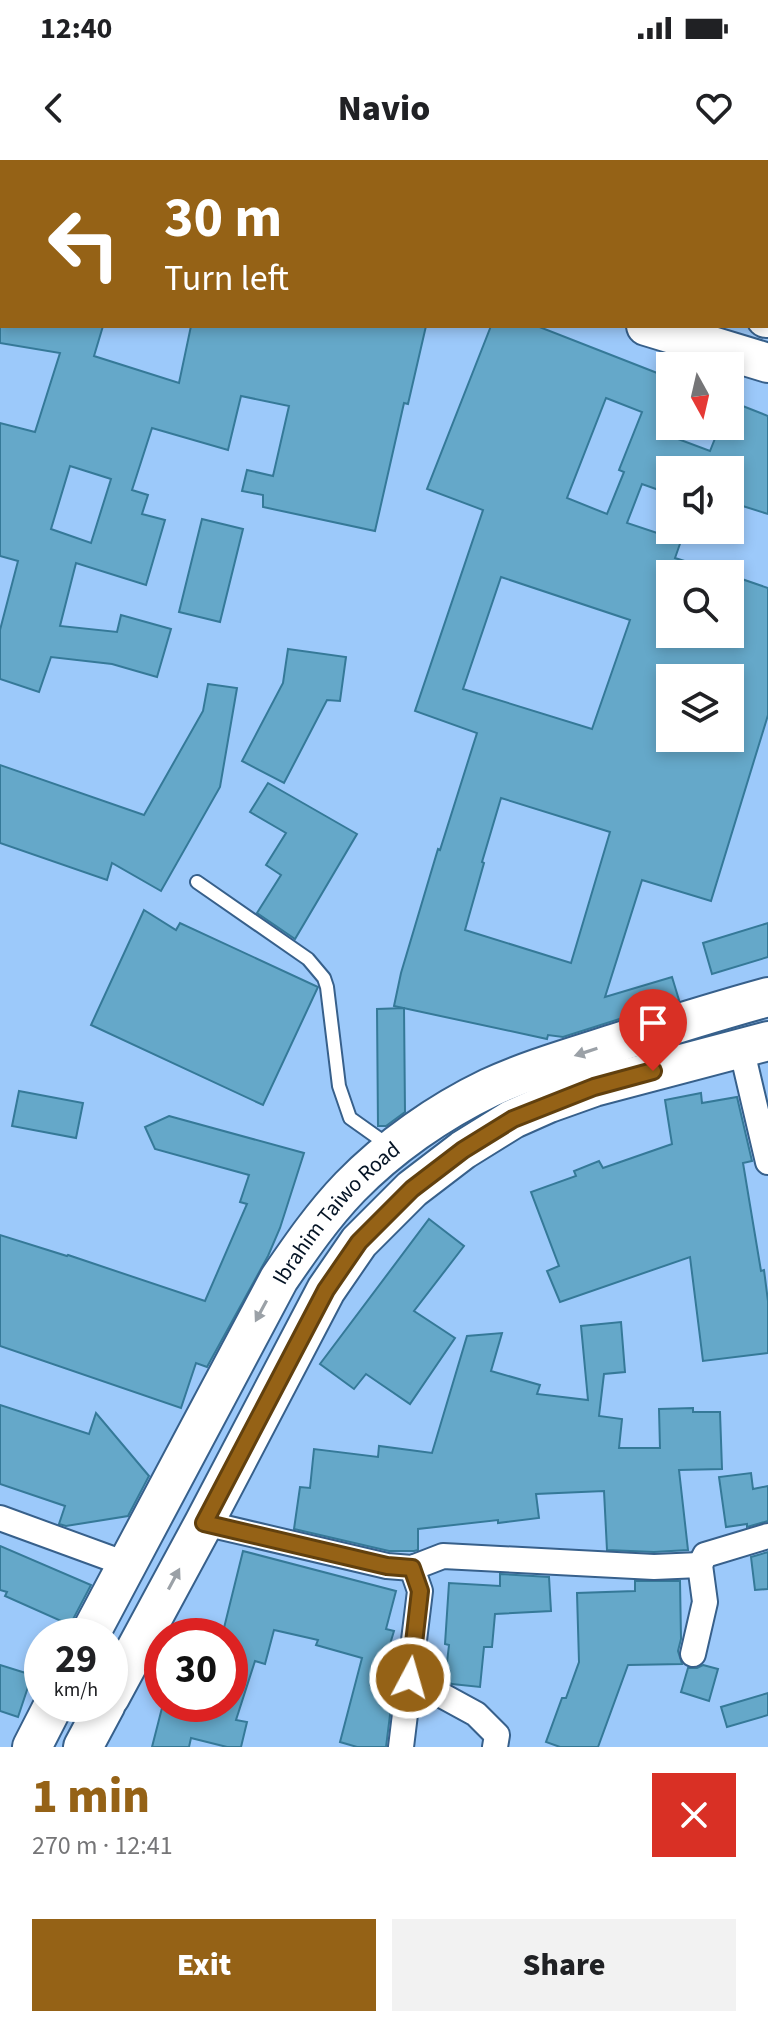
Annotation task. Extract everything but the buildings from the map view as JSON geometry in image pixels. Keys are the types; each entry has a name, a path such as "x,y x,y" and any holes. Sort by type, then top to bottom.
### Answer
{"main road":[{"path":"653,328 768,363"},
{"name":"Ibrahim Taiwo Road","path":"98,1618 279,1279 312,1229 351,1186 393,1149 440,1116 500,1084 692,1018 768,997"},
{"name":"Ibrahim Taiwo Road","path":"128,1664 326,1290 359,1242 412,1189 463,1150 513,1119 594,1087 754,1044"},
{"path":"32,1747 45,1722"},
{"path":"83,1747 96,1722"}],"street":[{"path":"754,1044 768,1162"},
{"path":"0,1518 126,1564"},
{"path":"204,1523 387,1566 412,1568 443,1556 654,1567 700,1565"},
{"path":"693,1654 705,1602 700,1565 705,1555 768,1536"},
{"path":"401,1747 420,1591 412,1568"},
{"path":"410,1678 476,1714 497,1735 495,1747"}],"lane":[{"path":"197,882 308,959 324,978 339,1086 350,1118 393,1149"}],"route":[{"path":"410,1678 420,1591 412,1568 387,1566 204,1523 326,1290 359,1242 412,1189 463,1150 513,1119 594,1087 653,1071"}]}
